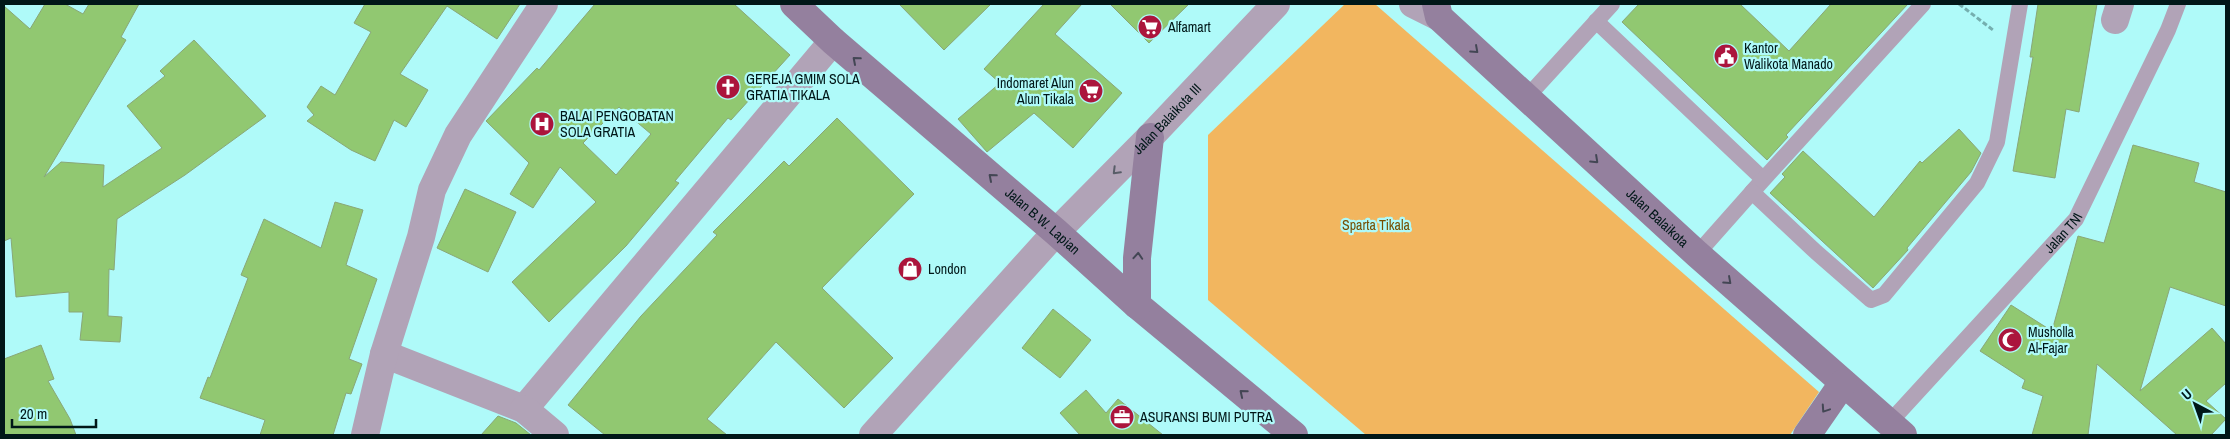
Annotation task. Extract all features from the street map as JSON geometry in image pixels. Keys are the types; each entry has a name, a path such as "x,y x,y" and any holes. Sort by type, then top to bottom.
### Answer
{"street":[{"path":"365,435 384,354 420,237 432,190 458,135 544,4"},
{"name":"Jalan Balaikota III","path":"873,435 1056,232 1150,137 1276,4"},
{"path":"1414,4 1437,11"},
{"name":"Jalan B.W. Lapian","path":"804,7 833,41 1056,232 1137,305 1294,435"},
{"name":"Jalan Balaikota","path":"1437,11 1697,254 1896,429"},
{"path":"524,409 833,41"},
{"path":"1137,305 1137,258 1150,137"},
{"path":"384,354 524,409 555,435"},
{"path":"1807,435 1842,383"}],"lane":[{"path":"1527,96 1612,4"},
{"path":"1697,254 1923,4"},
{"path":"1752,192 1871,300 1884,295 1977,183 1998,142 2020,4"},
{"name":"Jalan TNI","path":"1896,429 2076,219 2168,30 2178,4"},
{"path":"1596,21 1763,179"}],"path":[{"path":"1959,4 2013,46"}],"green space":[{"name":"Sparta Tikala","path":"1345,4 1375,4 1819,392 1790,435 1366,435 1208,300 1208,135"}],"building":[{"path":"45,4 65,4 83,14 89,4 139,4 121,37 126,40 44,177 61,162 104,165 103,187 162,148 127,106 165,76 160,71 194,40 266,116 185,175 117,219 114,270 109,269 108,316 122,317 120,342 80,340 83,312 69,312 69,292 16,297 11,238 4,241 4,6 30,29"},
{"path":"365,4 520,4 497,39 447,6 400,74 428,90 406,127 394,120 375,161 351,150 307,121 314,115 307,107 321,86 335,95 371,32 354,23"},
{"path":"595,4 734,4 790,55 731,120 728,118 675,181 679,183 626,246 549,322 512,282 596,202 560,167 533,208 510,194 529,163 486,121 537,68 539,70","holes":["619,107 651,134 616,175 583,143"]},
{"path":"899,4 991,4 944,50"},
{"path":"1044,4 1082,4 1055,34 1122,93 1073,148 1034,113 987,152 958,119 1000,83 984,69"},
{"name":"Alfamart","path":"1110,4 1189,4 1149,43"},
{"name":"Kantor Walikota Manado","path":"1639,4 1740,4 1789,51 1831,4 1908,4 1786,135 1788,137 1767,160 1622,22"},
{"path":"2038,4 2097,4 2079,112 2066,109 2055,178 2013,171 2033,57 2030,57"},
{"path":"837,118 914,194 822,288 893,358 844,408 776,342 707,419 727,435 605,435 568,405 641,316 717,235 713,232 784,161 789,166"},
{"path":"1959,129 1981,153 1971,172 1907,248 1908,250 1873,288 1770,193 1785,177 1782,174 1803,151 1874,217 1920,161 1922,163"},
{"path":"2133,145 2199,163 2194,182 2226,192 2226,306 2170,287 2140,391 2212,328 2226,344 2226,383 2206,401 2226,419 2211,435 2177,435 2097,364 2088,435 2032,435 2043,396 2022,388 2025,380 1980,351 2011,305 2052,331 2078,236 2104,243"},
{"path":"465,189 516,212 488,272 437,248"},
{"path":"335,202 363,210 346,265 377,279 349,359 362,364 351,394 346,393 333,435 260,435 265,420 200,398 208,377 210,378 248,278 241,275 264,219 321,248"},
{"path":"1053,309 1091,340 1060,378 1022,348"},
{"path":"41,345 54,379 48,381 70,419 76,435 4,435 4,359"},
{"path":"1086,390 1106,413 1118,399 1163,435 1080,435 1060,413"},
{"path":"498,416 516,423 531,435 481,435"}],"place":[{"name":"Alfamart","path":"1150,27"},
{"name":"Kantor Walikota Manado","path":"1726,56"},
{"name":"GEREJA GMIM SOLA GRATIA TIKALA","path":"728,87"},
{"name":"Indomaret Alun Alun Tikala","path":"1091,91"},
{"name":"BALAI PENGOBATAN SOLA GRATIA","path":"542,124"},
{"name":"London","path":"910,269"},
{"name":"Musholla Al-Fajar","path":"2010,340"},
{"name":"ASURANSI BUMI PUTRA","path":"1122,417"}]}
